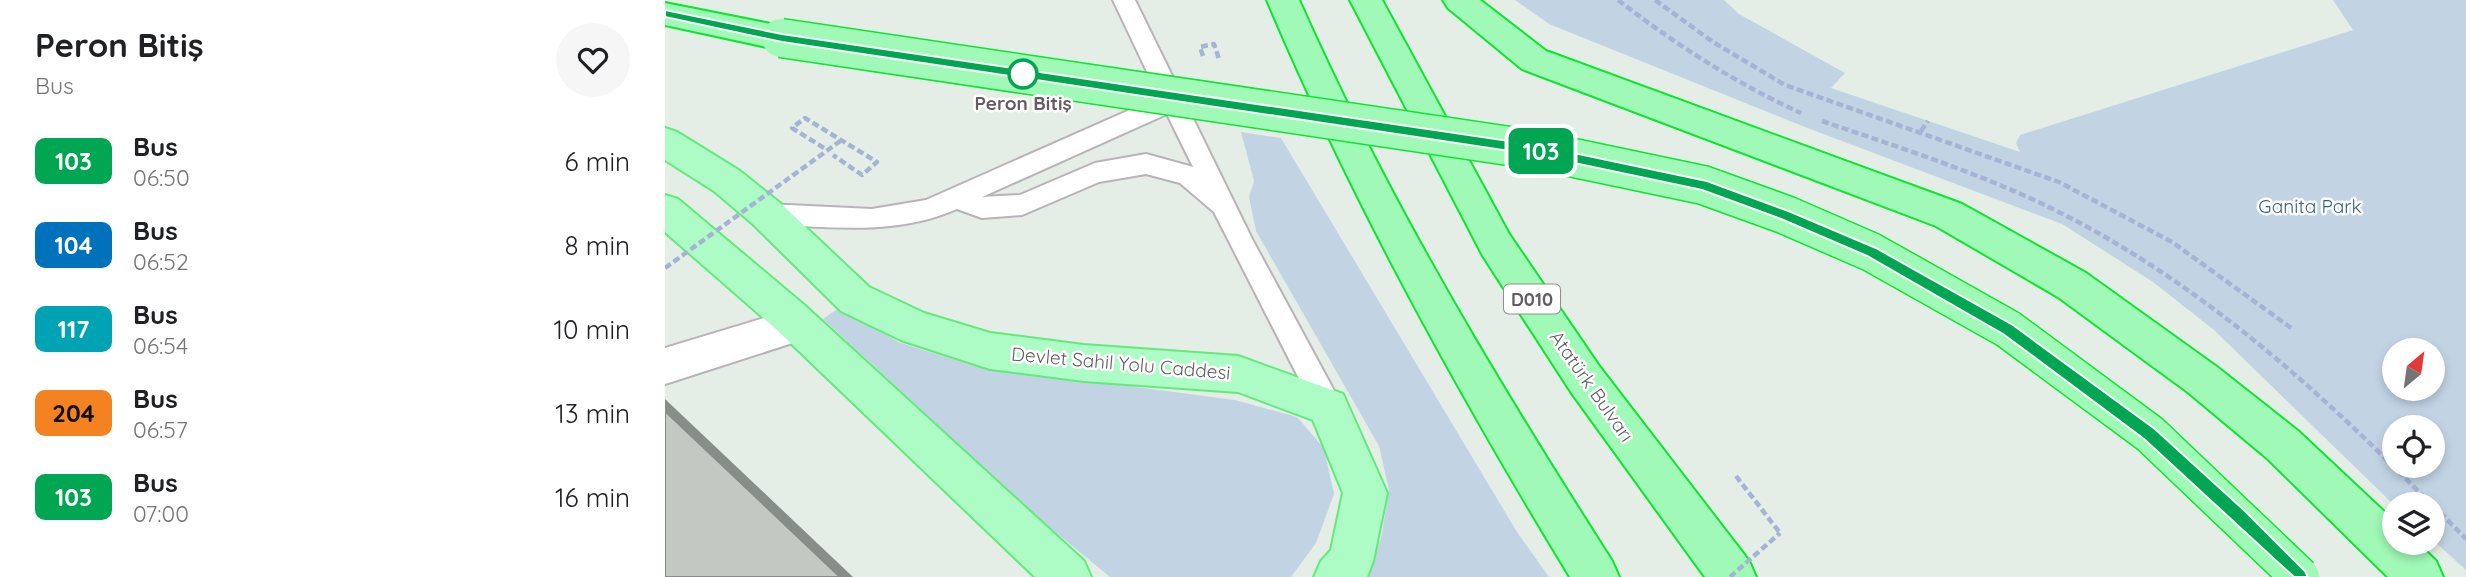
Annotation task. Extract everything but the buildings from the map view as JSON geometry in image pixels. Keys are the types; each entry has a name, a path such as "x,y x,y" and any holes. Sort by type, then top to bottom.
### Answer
{"highway":[{"path":"1283,0 1318,85 1398,246 1499,422 1596,577"},
{"name":"Atatürk Bulvarı","path":"1366,0 1496,244 1585,379 1731,577"},
{"path":"1459,0 1534,60 1949,215 2072,285 2203,380 2283,445 2420,577"},
{"path":"665,14 782,38 1536,150 1703,185 1786,215 1871,252 2008,329 2150,434 2300,577"}],"main road":[{"name":"Devlet Sahil Yolu Caddesi","path":"665,142 727,181 767,214 855,299 915,328 990,351 1084,363 1238,373 1328,407"},
{"path":"665,210 797,325 1068,577"},
{"path":"1328,407 1364,494 1351,561 1337,577"}],"street":[{"path":"665,366 797,325"}],"lane":[{"path":"1125,0 1227,211 1328,407"},
{"path":"767,214 872,219 929,210 1173,101"},
{"path":"956,198 982,208 1022,205 1095,173 1146,164 1188,175 1227,211"}],"path":[{"path":"1655,0 1713,42 1785,85 2059,182 2172,242 2294,330"},
{"path":"824,148 792,128 805,118 877,162 862,174 833,155"},
{"path":"1921,131 1928,121"},
{"path":"665,268 843,139"},
{"path":"1731,577 1780,533 1736,475"},
{"path":"2445,517 2466,539"}],"green space":[{"name":"Ganita Park","path":"1515,0 1724,0 1739,14 1845,73 1831,88 2020,152 2016,143 2020,135 2353,30 2333,0 2466,0 2466,570 2445,551 2445,492 2382,493 2214,330 2153,282 2062,224 1810,129 1549,24"},
{"path":"1241,132 1281,138 1517,532 1549,577 1360,577 1381,539 1389,490 1379,446 1256,231 1249,197 1254,181"},
{"path":"840,307 898,342 975,366 1235,400 1297,417 1324,448 1334,494 1316,543 1291,577 1110,577 1036,516 823,319"}],"bus line":[{"name":"103","path":"665,14 782,38 1536,150 1703,185 1786,215 1871,252 2008,329 2150,434 2300,577"}],"place":[{"name":"Peron Bitiş","path":"1023,74"}]}
